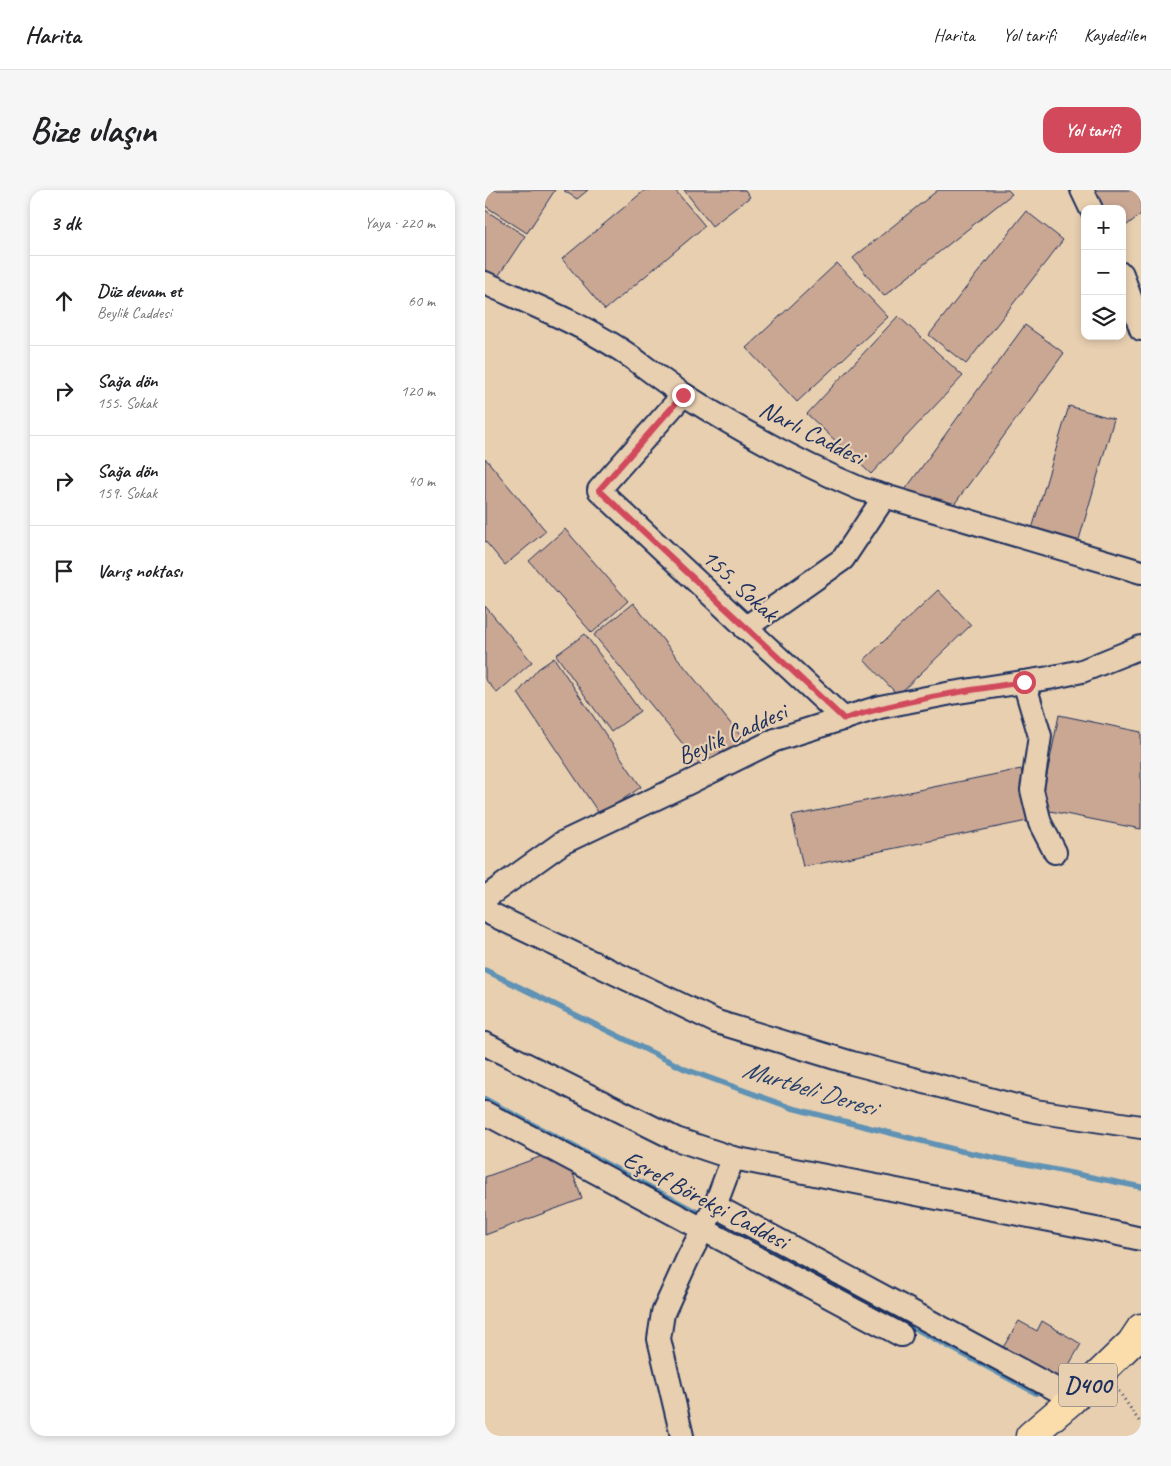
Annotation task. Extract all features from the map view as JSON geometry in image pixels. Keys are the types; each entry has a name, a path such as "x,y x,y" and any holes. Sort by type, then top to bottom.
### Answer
{"main road":[{"name":"D400","path":"1031,1436 1073,1399 1131,1343 1141,1328"},
{"name":"D400","path":"1053,1436 1113,1382 1141,1350"}],"street":[{"path":"1082,190 1089,205"},
{"name":"Narlı Caddesi","path":"485,283 584,329 622,351 683,395 747,432 839,480 885,496 1141,572"},
{"path":"1126,286 1141,329"},
{"name":"155. Sokak","path":"683,395 599,490 844,719"},
{"path":"745,628 843,559 885,496"},
{"name":"Beylik Caddesi","path":"485,898 561,843 775,740 880,707 1082,671 1141,647"},
{"path":"1024,682 1040,736 1032,790 1040,823 1055,852"},
{"path":"485,910 717,1022 852,1063 1035,1111 1141,1127"},
{"path":"485,1044 677,1139 733,1158 1141,1239"},
{"name":"Eşref Börekçi Caddesi","path":"485,1113 709,1218 1073,1399"},
{"path":"682,1436 659,1340 663,1313 709,1218 733,1158"},
{"name":"Eşref Börekçi Caddesi","path":"709,1218 901,1335"}],"path":[{"path":"1113,1382 1141,1424"}],"building":[{"path":"485,190 555,190 527,233 485,206"},
{"path":"563,190 588,190 577,199"},
{"path":"645,190 675,190 705,226 605,310 562,259"},
{"path":"684,190 745,190 750,197 712,226"},
{"path":"938,190 1008,190 1012,194 884,296 853,258"},
{"path":"1087,190 1141,190 1141,214 1126,226 1126,205 1098,205"},
{"path":"485,210 525,236 497,278 485,270"},
{"path":"1026,211 1063,240 966,364 929,335"},
{"path":"837,263 888,317 797,402 746,348"},
{"path":"898,316 963,376 871,474 807,414"},
{"path":"1025,325 1064,353 953,506 905,490"},
{"path":"1069,406 1114,419 1078,543 1032,529"},
{"path":"485,458 546,531 505,565 485,541"},
{"path":"565,529 628,601 592,633 529,561"},
{"path":"938,590 971,625 898,695 864,660"},
{"path":"633,603 744,740 705,771 594,635"},
{"path":"485,606 532,662 497,693 485,679"},
{"path":"585,634 640,711 611,732 556,655"},
{"path":"554,658 641,787 600,815 518,693 538,669"},
{"path":"1059,715 1141,732 1141,829 1040,809"},
{"path":"1021,769 1032,820 803,867 792,816"},
{"path":"545,1155 572,1171 582,1199 485,1235 485,1177"},
{"path":"1019,1321 1037,1331 1042,1321 1081,1344 1059,1382 1002,1349"}],"waterway":[{"name":"Murtbeli Deresi","path":"485,970 685,1069 792,1108 961,1151 1141,1187"},
{"path":"485,1099 706,1217"},
{"path":"714,1221 1036,1393"}],"route":[{"path":"683,395 599,490 844,719 880,707 1024,682"}]}
